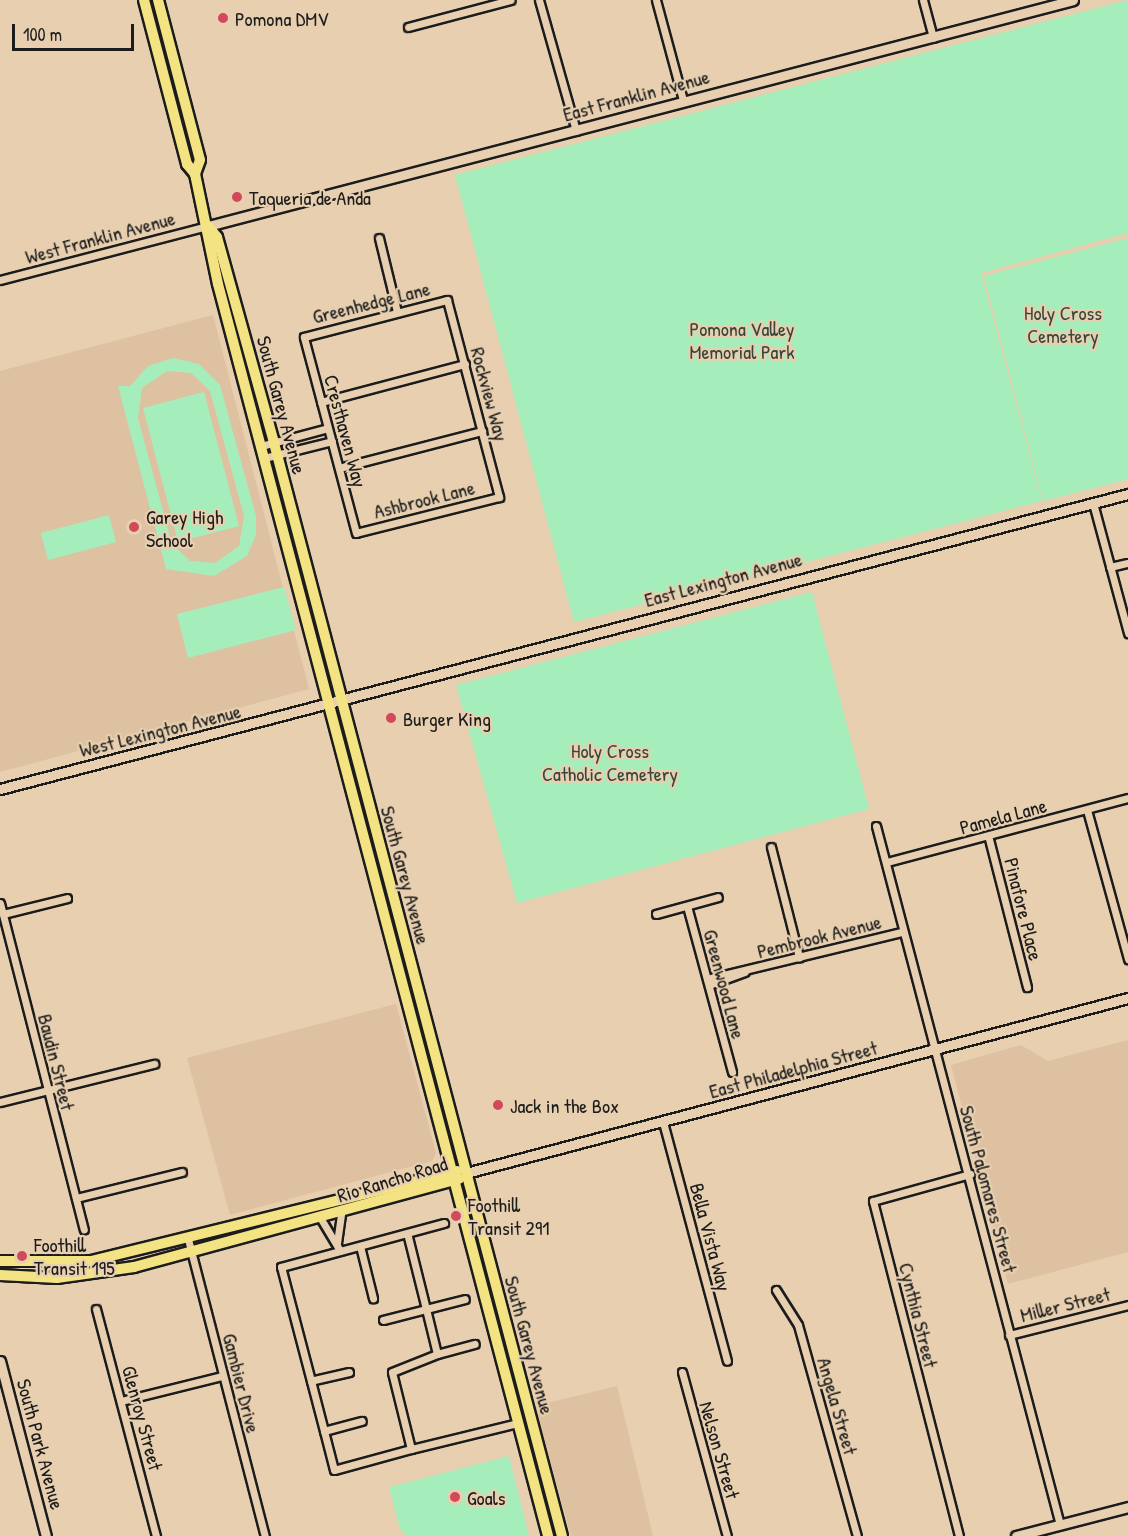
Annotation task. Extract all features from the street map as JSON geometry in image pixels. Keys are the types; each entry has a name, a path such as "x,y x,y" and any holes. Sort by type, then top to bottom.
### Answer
{"main road":[{"name":"South Garey Avenue","path":"144,0 186,164 195,174 208,226 218,284 548,1536"},
{"name":"South Garey Avenue","path":"158,0 200,160 195,174"},
{"name":"South Garey Avenue","path":"208,226 217,237 274,442 562,1536"},
{"path":"408,1007 421,1004"},
{"name":"Rio Rancho Road","path":"0,1261 91,1261 188,1239 451,1169 466,1173"},
{"name":"Rio Rancho Road","path":"0,1275 86,1276 295,1226 454,1183 466,1173"},
{"path":"295,1226 324,1211 331,1201"},
{"path":"239,1225 243,1239"},
{"path":"512,1401 531,1419"},
{"path":"518,1423 537,1443"}],"street":[{"path":"408,27 510,0"},
{"path":"539,0 576,131"},
{"path":"657,0 683,100"},
{"path":"923,0 933,38"},
{"name":"East Franklin Avenue","path":"208,226 576,131 683,100 933,38 1073,0"},
{"name":"West Franklin Avenue","path":"0,280 208,226"},
{"path":"379,238 397,312"},
{"name":"Greenhedge Lane","path":"304,337 447,300"},
{"name":"Rockview Way","path":"447,300 499,497"},
{"name":"Cresthaven Way","path":"304,337 356,534"},
{"path":"321,402 465,364"},
{"path":"261,446 328,428"},
{"path":"339,468 482,431"},
{"path":"264,458 332,441"},
{"name":"East Lexington Avenue","path":"329,706 1128,494"},
{"name":"Ashbrook Lane","path":"356,534 499,497"},
{"path":"1093,503 1128,633"},
{"path":"1110,567 1128,562"},
{"name":"West Lexington Avenue","path":"0,789 329,706"},
{"name":"Pamela Lane","path":"887,862 989,838 1128,798"},
{"path":"1087,810 1128,959"},
{"name":"South Palomares Street","path":"876,826 887,862 932,1051 970,1174 1009,1335 1060,1525"},
{"name":"Pinafore Place","path":"989,838 1027,987"},
{"path":"771,847 799,957"},
{"path":"656,914 718,897"},
{"path":"3,914 67,898"},
{"name":"Baudin Street","path":"0,903 84,1229"},
{"name":"Greenwood Lane","path":"687,906 732,1072"},
{"name":"Pembrook Avenue","path":"708,982 902,932"},
{"name":"East Philadelphia Street","path":"466,1173 1128,998"},
{"path":"0,1102 154,1064"},
{"name":"Bella Vista Way","path":"663,1122 727,1361"},
{"path":"76,1198 182,1172"},
{"name":"Cynthia Street","path":"959,1536 873,1201 970,1174"},
{"path":"340,1213 338,1243 340,1251"},
{"path":"321,1219 338,1243"},
{"path":"444,1223 281,1267 334,1470 518,1423"},
{"path":"407,1233 437,1354"},
{"name":"Gambier Drive","path":"188,1239 265,1536"},
{"path":"360,1246 373,1298"},
{"name":"Angela Street","path":"776,1290 798,1325 857,1536"},
{"path":"383,1320 465,1299"},
{"name":"Miller Street","path":"1009,1335 1128,1305"},
{"name":"Glenroy Street","path":"96,1309 156,1536"},
{"path":"411,1449 392,1372 437,1354 475,1344"},
{"name":"South Park Avenue","path":"0,1361 3,1384 46,1536"},
{"path":"311,1382 349,1372"},
{"name":"Nelson Street","path":"682,1372 727,1536"},
{"path":"121,1401 222,1376"},
{"path":"324,1431 362,1422"},
{"path":"1016,1536 1128,1508"}],"shaded area":[{"name":"Garey High School","path":"213,315 309,689 0,772 0,371"},
{"path":"396,1004 436,1153 432,1161 230,1215 187,1058"},
{"path":"1128,1040 1128,1252 1008,1284 951,1065 1021,1045 1048,1061"},
{"path":"617,1386 653,1536 571,1536 535,1406"}],"green space":[{"name":"Pomona Valley Memorial Park","path":"1128,0 1128,233 981,273 1042,501 574,622 455,175"},
{"name":"Holy Cross Cemetery","path":"1128,238 1128,479 1043,501 984,276"},
{"path":"173,358 199,364 220,385 256,516 256,535 247,556 214,576 166,569 118,386 130,386 148,366","holes":["167,371 191,373 210,391 244,516 239,546 215,563 190,561 172,544 138,418 142,388"]},
{"path":"204,392 239,526 178,542 143,408"},
{"path":"109,515 116,542 48,560 41,533"},
{"path":"284,587 296,630 188,658 177,614"},
{"name":"Holy Cross Catholic Cemetery","path":"812,592 869,809 517,903 456,685"},
{"name":"Goals","path":"509,1456 529,1536 406,1536 400,1529 389,1487"}],"place":[{"name":"Pomona DMV","path":"223,18"},
{"name":"Taqueria de Anda","path":"237,197"},
{"name":"Garey High School","path":"134,527"},
{"name":"Burger King","path":"391,718"},
{"name":"Jack in the Box","path":"498,1105"},
{"name":"Foothill Transit 291","path":"456,1216"},
{"name":"Foothill Transit 195","path":"22,1256"},
{"name":"Goals","path":"455,1497"}]}
